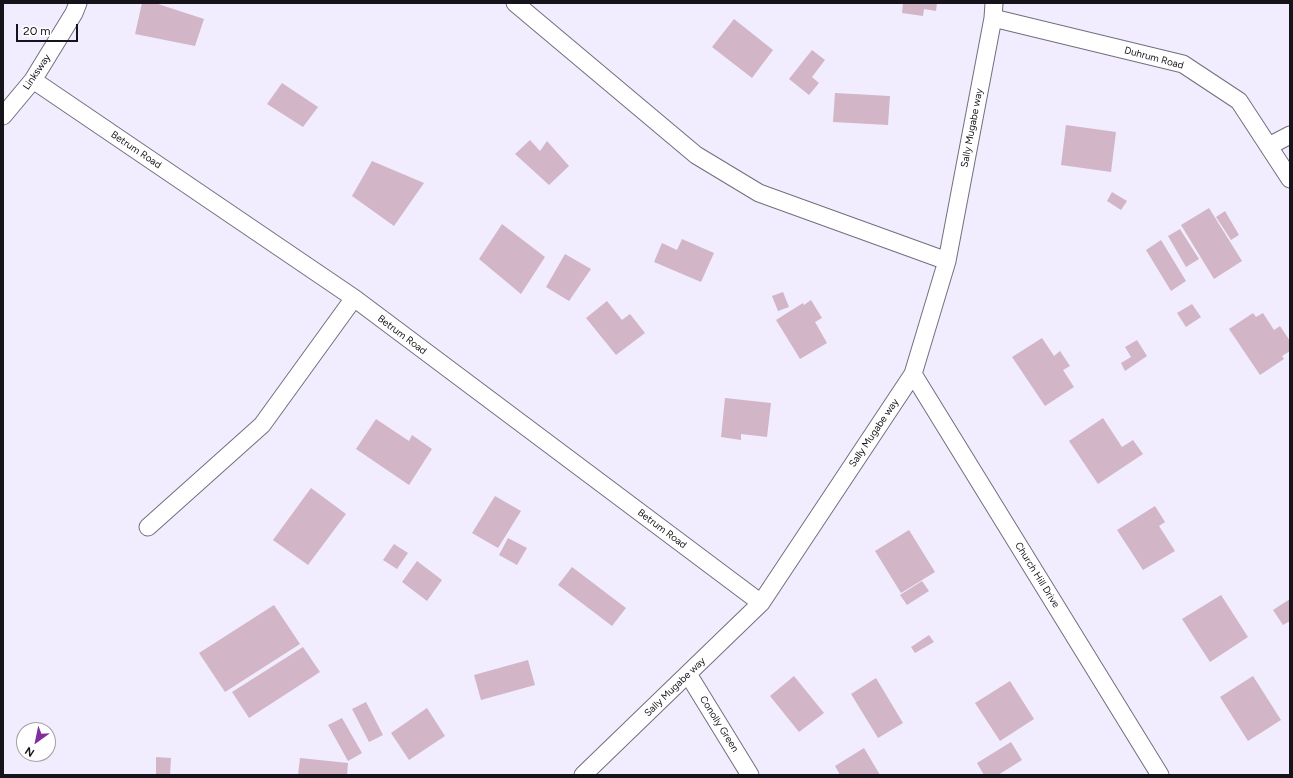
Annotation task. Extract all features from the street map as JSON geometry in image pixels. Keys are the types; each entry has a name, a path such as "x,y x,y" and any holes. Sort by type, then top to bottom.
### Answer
{"street":[{"name":"Linksway","path":"3,116 33,80 74,13 78,3"},
{"path":"515,3 696,155 759,193 947,261"},
{"name":"Sally Mugabe way","path":"583,775 761,603 913,374 947,261 994,10"},
{"name":"Duhrum Road","path":"994,10 1183,64 1239,101 1290,179"},
{"name":"Betrum Road","path":"33,80 354,298 761,603"},
{"path":"1269,146 1290,135"},
{"path":"148,527 262,425 354,298"},
{"name":"Church Hill Drive","path":"913,374 1160,775"},
{"name":"Conolly Green","path":"688,674 750,775"}],"building":[{"path":"142,3 155,3 204,19 195,46 135,34"},
{"path":"903,3 937,3 936,11 924,9 923,16 902,13"},
{"path":"734,19 773,50 752,78 712,47"},
{"path":"812,50 825,60 812,77 819,83 809,95 789,79"},
{"path":"282,83 318,107 303,127 267,104"},
{"path":"835,93 890,96 888,125 833,122"},
{"path":"1066,125 1116,132 1111,172 1061,165"},
{"path":"530,140 540,151 547,141 569,166 549,185 515,154"},
{"path":"372,161 424,183 394,226 352,196"},
{"path":"1112,192 1127,201 1121,210 1107,201"},
{"path":"1209,208 1242,261 1214,279 1181,225"},
{"path":"1225,211 1239,235 1231,240 1216,217"},
{"path":"502,224 545,257 521,294 479,259"},
{"path":"1180,229 1199,259 1186,267 1168,236"},
{"path":"682,239 714,253 701,282 654,262 662,243 677,250"},
{"path":"1161,240 1186,281 1171,291 1146,250"},
{"path":"565,254 591,269 569,301 546,287"},
{"path":"783,292 789,307 778,311 772,296"},
{"path":"811,300 822,318 815,322 827,343 800,359 776,320 803,303 804,305"},
{"path":"607,301 622,320 630,314 645,333 616,355 586,318"},
{"path":"1192,304 1201,317 1186,327 1177,313"},
{"path":"1253,313 1256,317 1263,313 1274,330 1280,326 1290,341 1290,351 1282,356 1284,359 1260,375 1229,329"},
{"path":"1042,338 1054,356 1060,351 1070,366 1063,370 1074,387 1045,406 1012,357"},
{"path":"1137,340 1147,356 1125,371 1121,363 1131,357 1125,347"},
{"path":"725,398 771,403 767,437 741,434 741,440 721,437"},
{"path":"1103,418 1122,447 1133,440 1143,454 1098,484 1069,441"},
{"path":"376,419 409,441 412,435 432,449 409,485 356,449"},
{"path":"311,488 346,514 308,565 273,540"},
{"path":"495,496 521,511 498,548 472,533"},
{"path":"1155,506 1165,522 1159,526 1175,551 1143,570 1117,530"},
{"path":"909,530 935,572 901,593 875,551"},
{"path":"508,538 527,548 517,565 499,555"},
{"path":"394,544 408,553 397,569 383,560"},
{"path":"417,561 442,580 427,601 402,582"},
{"path":"572,567 626,608 612,626 558,585"},
{"path":"922,581 929,591 907,605 900,595"},
{"path":"1221,595 1248,637 1210,662 1182,619"},
{"path":"1290,599 1290,621 1283,625 1273,610"},
{"path":"274,605 300,644 225,692 199,653"},
{"path":"929,635 934,642 915,653 911,647"},
{"path":"303,647 320,672 249,718 232,692"},
{"path":"528,660 535,685 481,700 474,675"},
{"path":"794,676 824,713 799,732 770,696"},
{"path":"1253,676 1281,720 1248,741 1220,697"},
{"path":"876,678 903,723 878,738 851,694"},
{"path":"1010,681 1034,719 1000,741 975,703"},
{"path":"366,702 383,735 369,742 352,709"},
{"path":"427,708 445,736 409,760 391,733"},
{"path":"342,718 362,753 348,761 328,725"},
{"path":"1011,742 1022,760 998,775 984,775 977,763"},
{"path":"864,748 880,775 840,775 835,766"},
{"path":"156,757 171,758 170,775 156,775"},
{"path":"300,758 348,763 347,775 298,775"}]}
